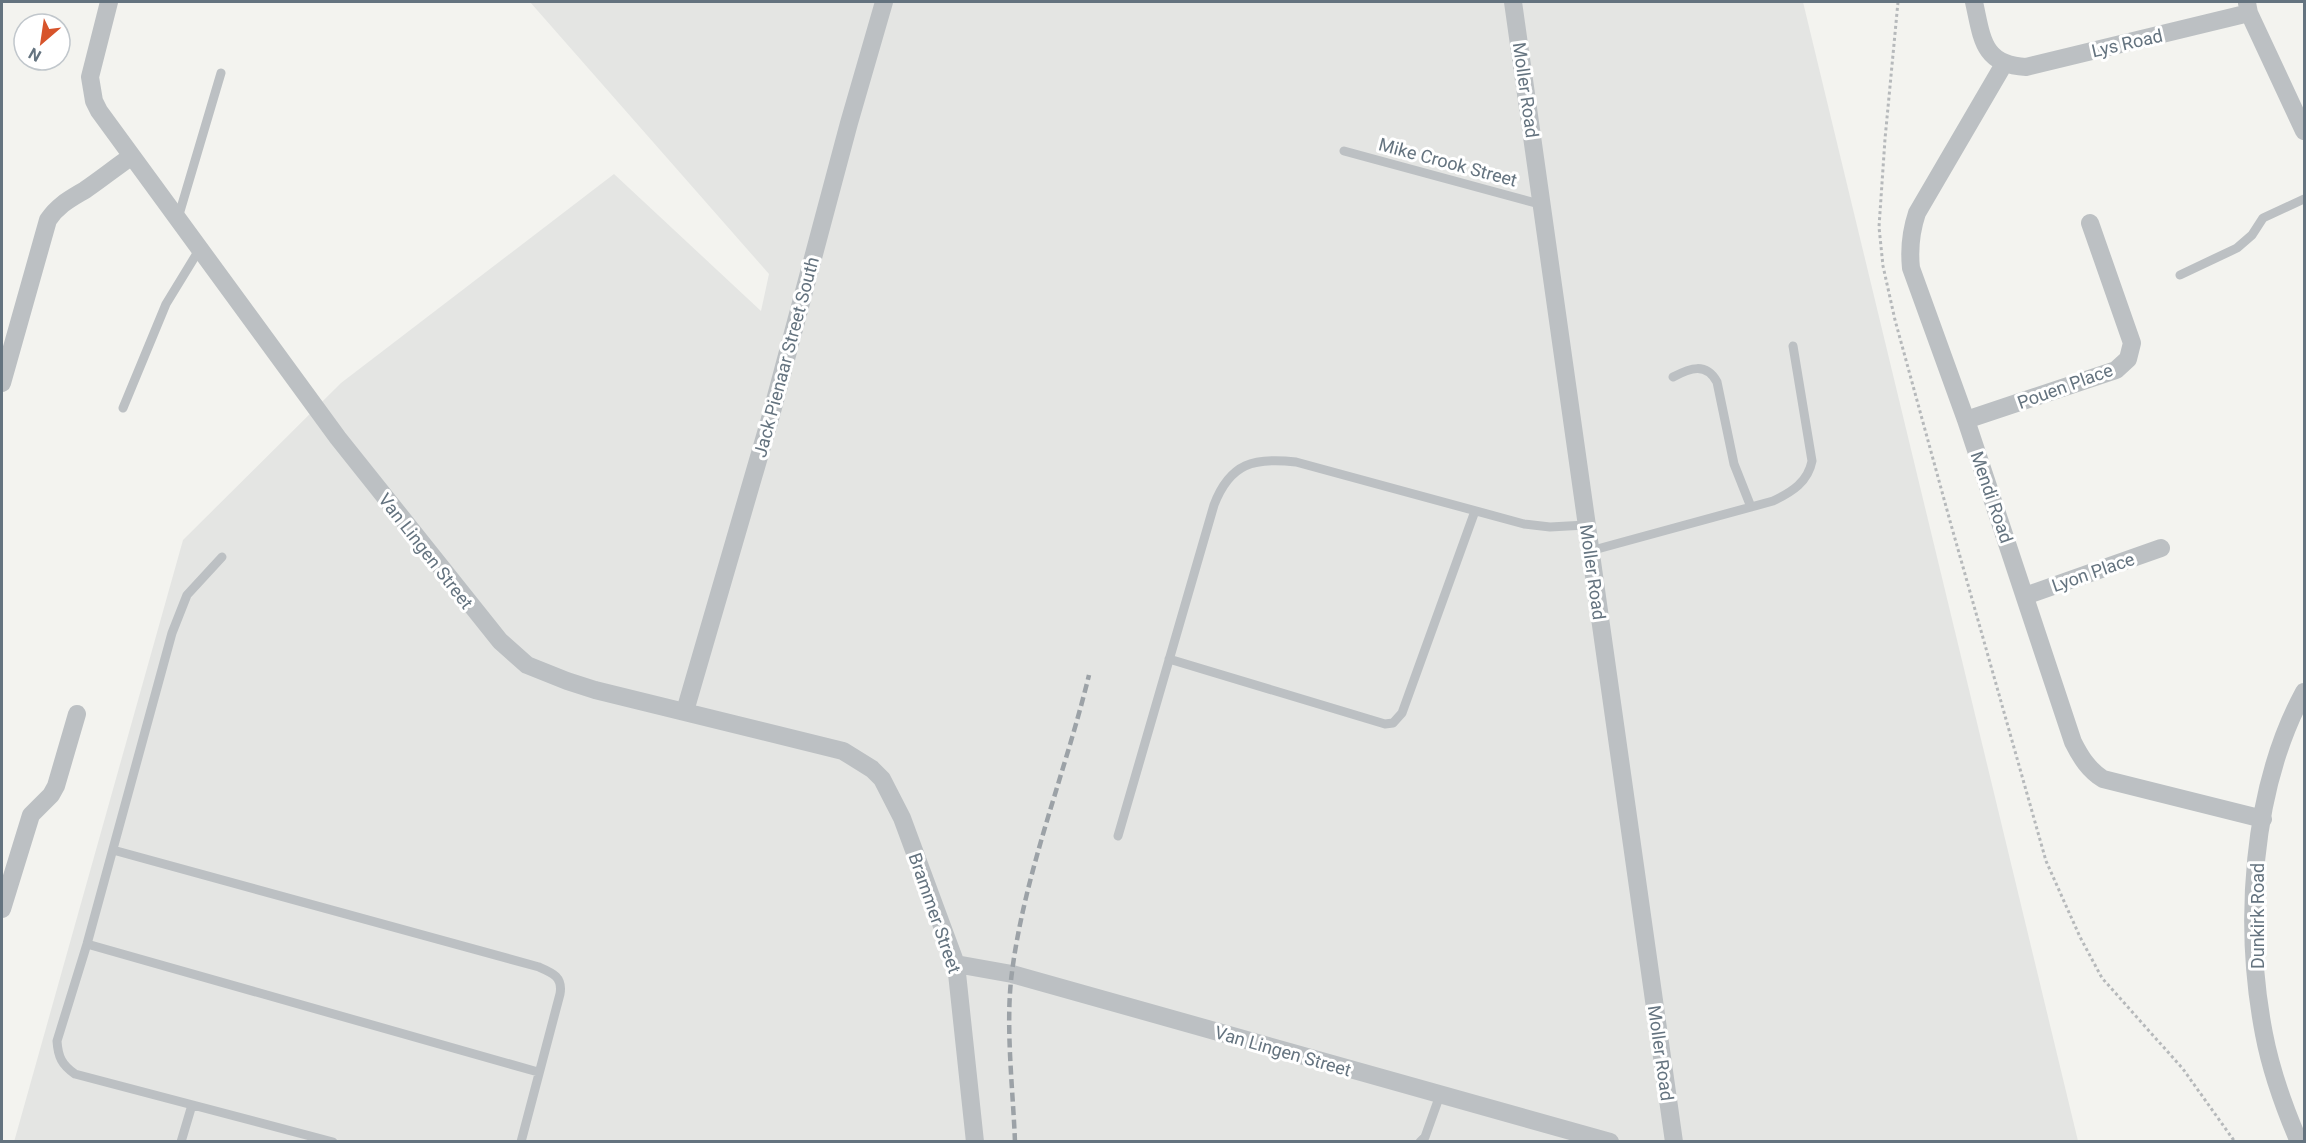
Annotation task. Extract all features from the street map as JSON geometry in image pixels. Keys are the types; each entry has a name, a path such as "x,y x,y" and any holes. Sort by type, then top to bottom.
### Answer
{"street":[{"name":"Van Lingen Street","path":"109,2 90,77 94,100 99,111 345,447 483,622 513,654 527,665 567,681 843,752 872,769 882,779 891,795"},
{"name":"Jack Pienaar Street South","path":"685,711 770,419 849,123 884,2"},
{"name":"Moller Road","path":"1513,2 1674,1142"},
{"path":"1974,2 1984,45 1991,56 2004,64"},
{"path":"2248,8 2304,131"},
{"name":"Lys Road","path":"2004,64 2026,67 2248,8"},
{"name":"Mendi Road","path":"2004,64 1917,213 1910,240 1911,268 1966,420 2073,742 2085,763 2103,779 2263,819"},
{"path":"2,383 48,220 68,199 84,191 132,156"},
{"name":"Pouen Place","path":"1966,420 2116,370 2128,359 2132,343 2090,223"},
{"name":"Lyon Place","path":"2025,596 2161,548"},
{"name":"Dunkirk Road","path":"2299,1142 2274,1076 2260,1009 2253,884 2263,819 2278,758 2292,716 2304,692"},
{"path":"2,909 26,828 31,815 51,795 56,786 77,714"},
{"name":"Brammer Street","path":"891,795 902,818 956,964 975,1142"},
{"name":"Van Lingen Street","path":"956,964 1012,974 1610,1142"}],"lane":[{"path":"177,220 221,73"},
{"name":"Mike Crook Street","path":"1344,151 1543,205"},
{"path":"2180,275 2237,248 2252,235 2263,218 2304,199"},
{"path":"123,408 166,304 199,250"},
{"path":"1590,551 1751,507 1784,496 1798,486 1810,471 1812,461 1793,346"},
{"path":"1673,377 1688,369 1698,368 1705,368 1713,374 1717,382 1734,464 1751,507"},
{"path":"1118,836 1221,487 1230,476 1246,465 1257,461 1296,462 1539,527 1586,525"},
{"path":"1169,659 1385,724 1393,723 1402,714 1475,511"},
{"path":"222,557 194,585 181,606 87,944 57,1041 60,1059 66,1068 75,1074 333,1142"},
{"path":"113,850 539,967 555,974 561,986 521,1142"},
{"path":"87,944 538,1072"},
{"path":"1420,1142 1425,1137 1440,1095"},
{"path":"181,1142 192,1105"}],"path":[{"path":"1898,2 1879,227 1883,266 1895,320 1944,499 2046,861 2080,937 2102,978 2183,1069 2235,1142"}],"shaded area":[{"path":"530,2 1803,2 2078,1141 14,1142 183,540 341,383 614,174 761,311 769,274"}],"railway":[{"path":"1015,1142 1009,1013 1018,934 1036,860 1089,675"}]}
